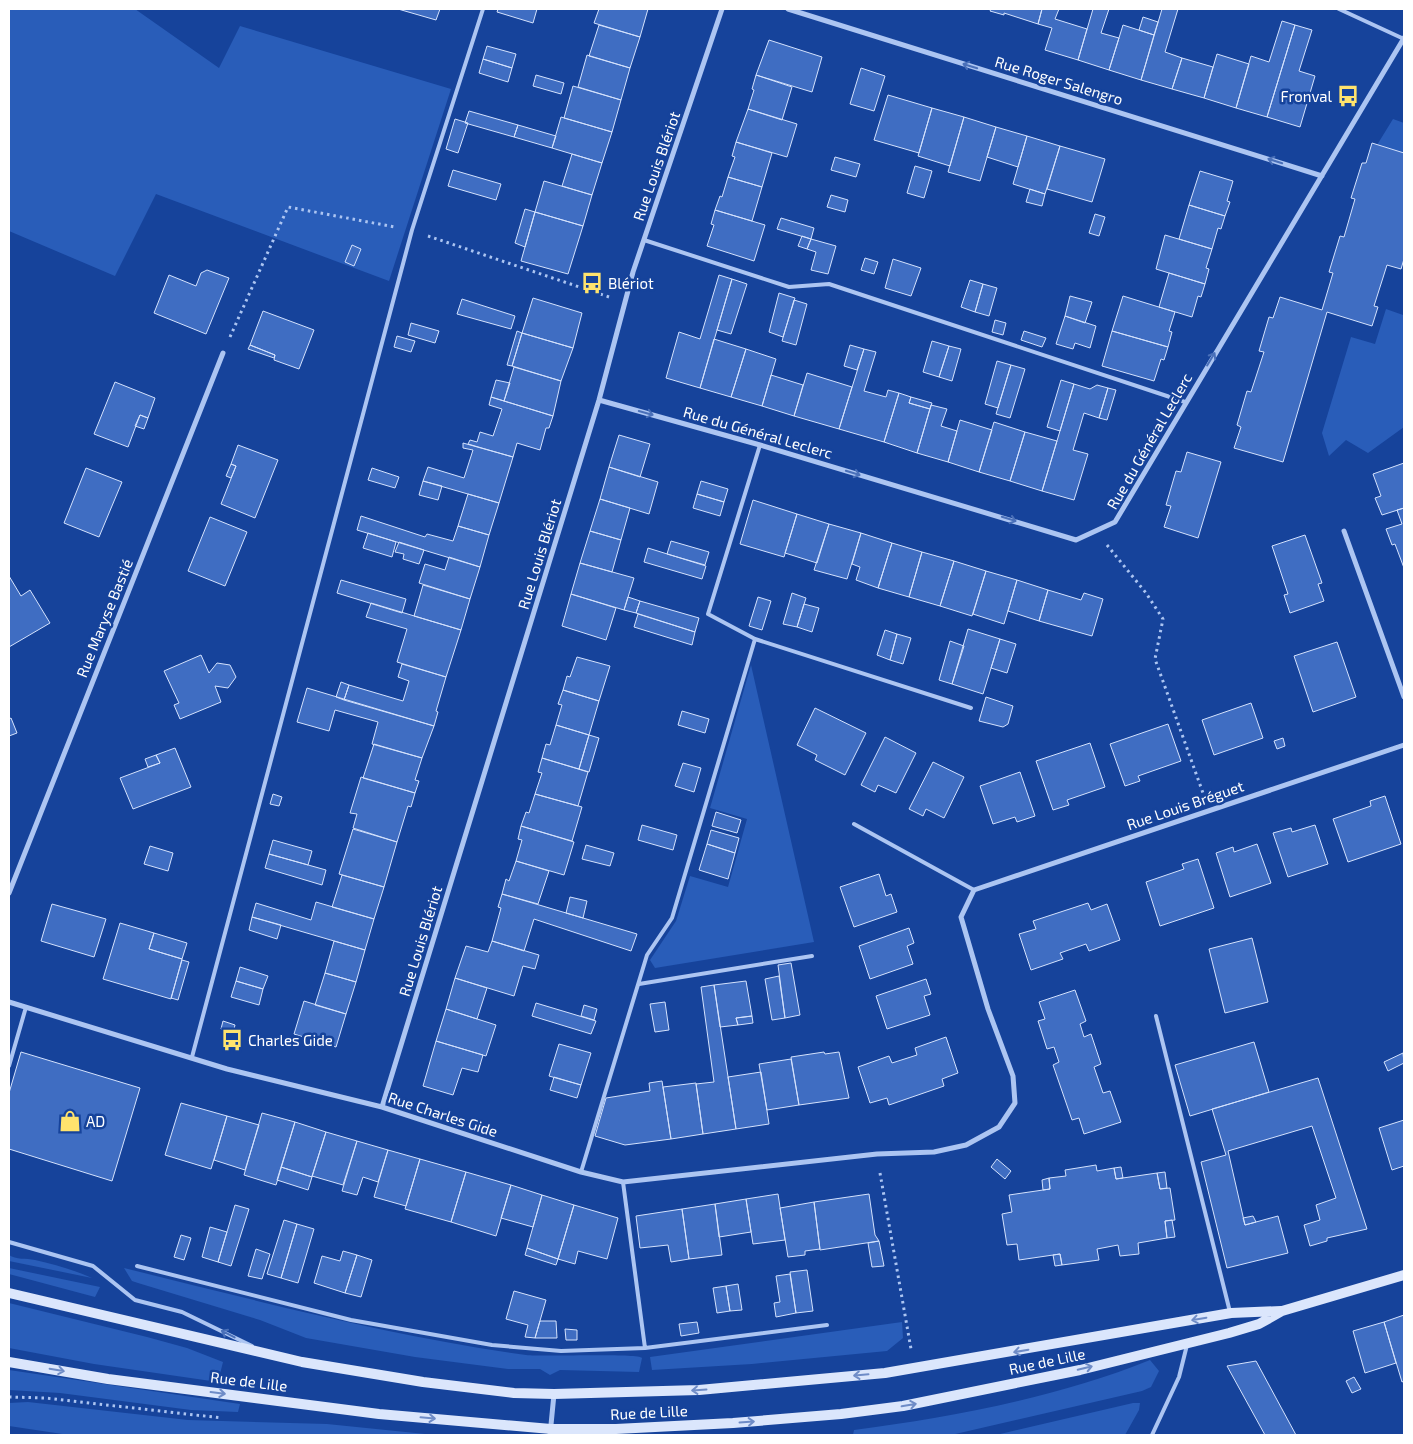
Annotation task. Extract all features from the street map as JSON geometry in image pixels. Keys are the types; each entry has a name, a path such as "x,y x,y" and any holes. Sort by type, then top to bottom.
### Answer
{"main road":[{"name":"Rue de Lille","path":"9,1362 108,1379 379,1414 550,1432 742,1423 879,1410 1080,1370 1259,1324 1282,1312 1404,1275"},
{"name":"Rue de Lille","path":"9,1293 167,1329 272,1356 423,1382 514,1393 554,1394 698,1390 915,1369 1231,1313 1282,1312"}],"street":[{"name":"Rue Louis Blériot","path":"382,1107 599,400 624,302 722,9"},
{"name":"Rue Roger Salengro","path":"788,9 1322,176"},
{"name":"Rue du Général Leclerc","path":"599,400 760,445 1076,540 1116,522 1404,38"},
{"name":"Rue Maryse Bastié","path":"9,893 223,353"},
{"path":"1344,531 1404,697"},
{"name":"Rue Louis Bréguet","path":"974,890 1404,745"},
{"path":"877,1154 934,1152 966,1146 999,1127 1015,1104 1013,1076 988,1009 961,917 974,890"},
{"name":"Rue Charles Gide","path":"9,1002 227,1069 382,1107 581,1172 623,1182 877,1154"},
{"path":"550,1432 554,1394"}],"lane":[{"path":"192,1058 412,230 484,9"},
{"path":"1340,9 1404,38"},
{"path":"644,240 789,287 829,284 1186,402"},
{"path":"760,445 708,614 755,639 970,708"},
{"path":"581,1172 647,955 672,918 755,639"},
{"path":"854,824 974,890"},
{"path":"639,984 812,956"},
{"path":"9,1066 26,1007"},
{"path":"1156,1016 1231,1313"},
{"path":"623,1182 645,1348"},
{"path":"9,1242 93,1266 135,1300 182,1312 272,1356"},
{"path":"138,1266 352,1320 492,1344 561,1351 645,1348 827,1325"},
{"path":"1152,1435 1179,1377 1188,1343"}],"path":[{"path":"1095,531 1146,593 1163,619 1155,659 1210,810"},
{"path":"877,1154 915,1369"}],"shaded area":[{"path":"9,9 135,9 219,68 240,26 451,89 389,281 156,194 115,276 9,231"},
{"path":"1393,119 1404,123 1404,153 1377,145"},
{"path":"1386,309 1403,315 1404,312 1404,427 1368,453 1346,440 1329,456 1322,433 1351,337 1375,344"},
{"path":"751,665 814,942 655,968 650,960 676,921 690,876 728,887 747,819 710,808"},
{"path":"9,1255 15,1258 57,1265 92,1278 9,1261"},
{"path":"9,1268 100,1287 95,1297 9,1274"},
{"path":"124,1268 324,1317 475,1347 526,1355 624,1356 642,1358 639,1372 560,1370 550,1375 540,1369 508,1369 415,1357 306,1338 260,1320 132,1281"},
{"path":"9,1303 187,1348 223,1362 218,1382 94,1364 9,1348"},
{"path":"902,1322 903,1338 887,1351 752,1364 652,1370 650,1357"},
{"path":"1150,1360 1159,1371 1151,1387 1142,1391 951,1435 853,1435 854,1430 967,1412 1042,1395 1079,1385"},
{"path":"9,1370 240,1404 238,1412 191,1410 60,1393 9,1390"},
{"path":"28,1402 188,1420 327,1424 435,1435 69,1435 9,1426 9,1403"},
{"path":"1133,1403 1140,1403 1139,1410 1125,1435 996,1435"}],"building":[{"path":"398,9 440,9 436,20"},
{"path":"498,9 537,9 533,23 497,12"},
{"path":"599,9 648,9 640,37 594,23"},
{"path":"991,9 1042,9 1038,24 1004,13 1004,15 990,11"},
{"path":"1042,9 1059,9 1055,19 1087,29 1078,60 1045,50 1052,28 1038,24"},
{"path":"1093,9 1109,9 1101,33 1119,38 1109,70 1078,60"},
{"path":"1162,9 1178,9 1165,52 1182,58 1172,89 1141,80"},
{"path":"1143,17 1158,22 1154,35 1139,30"},
{"path":"1282,21 1295,25 1267,117 1236,108 1251,56 1269,62"},
{"path":"599,25 640,37 630,68 589,56"},
{"path":"1123,25 1154,35 1141,80 1109,70"},
{"path":"1295,25 1312,30 1299,71 1315,76 1300,127 1267,117"},
{"path":"769,40 822,57 812,92 756,75"},
{"path":"487,46 516,54 512,68 483,59"},
{"path":"1217,54 1249,64 1236,108 1204,98"},
{"path":"587,55 630,68 621,100 578,87"},
{"path":"1182,58 1213,67 1204,98 1172,89"},
{"path":"483,59 512,68 508,82 479,73"},
{"path":"861,68 885,76 874,111 850,104"},
{"path":"536,75 564,83 561,94 533,86"},
{"path":"756,75 792,87 782,120 748,109"},
{"path":"573,86 621,100 612,132 564,118"},
{"path":"888,95 932,108 919,153 874,140"},
{"path":"932,108 964,117 950,166 918,156"},
{"path":"748,109 797,124 787,157 736,142"},
{"path":"469,111 518,125 514,137 465,123"},
{"path":"561,117 612,132 602,163 552,148"},
{"path":"964,117 996,127 980,181 948,172"},
{"path":"455,119 468,123 458,153 446,149"},
{"path":"518,125 556,136 552,148 514,137"},
{"path":"996,127 1027,136 1018,167 987,157"},
{"path":"1027,136 1060,146 1045,194 1013,184"},
{"path":"736,142 772,153 762,187 728,177 735,157 732,156"},
{"path":"1372,143 1404,153 1404,259 1401,269 1387,265 1374,306 1378,307 1372,326 1327,312 1283,462 1234,448 1241,427 1237,425 1247,391 1251,392 1264,352 1259,351 1269,317 1273,318 1280,297 1322,310 1333,273 1329,272 1340,236 1344,237 1355,199 1351,198 1362,163 1366,163"},
{"path":"1060,146 1105,159 1092,202 1047,189"},
{"path":"572,154 602,163 592,195 562,186"},
{"path":"835,157 860,164 856,177 831,170"},
{"path":"915,166 932,171 924,198 907,193"},
{"path":"453,170 501,184 496,200 448,186"},
{"path":"1200,171 1233,181 1227,201 1230,202 1225,216 1189,205"},
{"path":"728,177 762,187 752,221 715,210 720,196 722,197"},
{"path":"544,181 592,195 583,226 535,212"},
{"path":"1030,189 1045,194 1042,206 1026,202"},
{"path":"831,195 848,200 845,212 827,207"},
{"path":"1189,205 1225,216 1221,229 1218,228 1212,249 1179,239"},
{"path":"525,209 535,212 525,247 515,243"},
{"path":"715,210 765,225 754,261 707,246 714,225 711,224"},
{"path":"535,212 583,226 568,274 521,261"},
{"path":"1095,214 1105,217 1099,236 1089,233"},
{"path":"781,218 814,228 811,239 777,229"},
{"path":"1165,235 1212,249 1206,268 1209,269 1205,284 1156,269"},
{"path":"802,236 811,239 807,249 798,246"},
{"path":"811,239 836,246 828,274 811,270 816,252 807,249"},
{"path":"352,245 361,249 354,266 345,262"},
{"path":"865,258 878,262 874,274 861,270"},
{"path":"893,259 921,268 911,296 885,288"},
{"path":"207,270 229,278 206,334 154,313 169,275 196,286 201,273"},
{"path":"1169,273 1205,284 1201,297 1198,296 1192,317 1159,307"},
{"path":"719,275 732,279 700,388 666,378 679,332 700,339"},
{"path":"732,279 747,284 731,334 717,330"},
{"path":"970,280 983,284 975,312 961,307"},
{"path":"983,284 997,288 989,316 975,312"},
{"path":"779,293 795,298 783,337 769,332"},
{"path":"1070,296 1092,302 1085,323 1065,316"},
{"path":"1123,296 1175,312 1169,331 1172,332 1168,347 1112,331"},
{"path":"533,298 582,313 573,348 522,333"},
{"path":"462,299 515,316 511,329 457,314"},
{"path":"794,300 807,304 796,345 782,341"},
{"path":"263,311 314,330 299,369 274,360 275,355 250,345"},
{"path":"1065,316 1096,326 1090,348 1075,343 1073,349 1056,344"},
{"path":"995,320 1006,323 1003,335 992,332"},
{"path":"411,323 439,331 435,343 408,335"},
{"path":"517,331 522,333 512,366 507,365"},
{"path":"1024,331 1046,338 1042,347 1021,340"},
{"path":"1112,331 1168,347 1164,360 1161,359 1154,381 1102,366"},
{"path":"522,333 573,348 561,381 512,366"},
{"path":"397,336 415,341 411,352 394,347"},
{"path":"714,339 746,349 731,397 700,388"},
{"path":"932,341 949,346 939,377 923,372"},
{"path":"250,345 275,355 274,358 248,349"},
{"path":"850,345 864,349 857,370 844,366"},
{"path":"949,346 961,349 952,381 939,377"},
{"path":"746,349 776,359 762,406 731,397"},
{"path":"864,349 876,352 864,391 886,397 888,390 899,393 884,442 839,429"},
{"path":"997,361 1011,365 998,408 985,404"},
{"path":"1011,365 1025,369 1010,418 996,414"},
{"path":"514,367 561,381 553,416 504,401"},
{"path":"807,373 852,387 839,429 794,416"},
{"path":"771,375 803,385 794,416 762,406"},
{"path":"496,380 510,383 504,401 491,397"},
{"path":"1061,380 1074,384 1060,431 1047,427"},
{"path":"115,382 155,398 148,418 140,415 128,447 94,434"},
{"path":"1074,384 1090,389 1097,385 1108,388 1099,418 1084,413 1073,450 1088,454 1074,500 1042,491"},
{"path":"1108,388 1116,390 1107,420 1099,418"},
{"path":"899,393 911,397 909,403 930,409 917,453 884,442"},
{"path":"491,397 553,416 549,428 546,428 540,450 517,443 513,457 468,444 470,440 477,442 480,432 493,436 502,409 489,405"},
{"path":"911,397 932,403 930,409 909,403"},
{"path":"931,405 947,409 941,426 957,431 948,462 917,453"},
{"path":"140,415 148,418 144,429 135,426"},
{"path":"960,420 992,430 979,472 948,462"},
{"path":"994,422 1025,432 1010,481 979,472"},
{"path":"1025,432 1057,441 1042,491 1010,481"},
{"path":"619,435 650,444 640,477 609,467"},
{"path":"463,443 513,457 499,503 423,481 428,467 464,478 473,450 463,448"},
{"path":"238,445 278,460 255,518 221,504 236,466 231,464"},
{"path":"1187,452 1221,462 1198,538 1164,527 1171,506 1166,505 1176,471 1181,472"},
{"path":"1404,463 1404,508 1382,515 1375,498 1381,496 1373,474"},
{"path":"231,464 236,466 231,478 226,476"},
{"path":"609,467 658,482 649,514 600,499"},
{"path":"86,468 122,482 99,537 64,523"},
{"path":"372,468 399,477 395,488 368,480"},
{"path":"423,481 442,486 438,500 419,495"},
{"path":"701,481 728,489 724,502 697,494"},
{"path":"468,494 499,503 489,535 458,526"},
{"path":"697,494 724,502 720,516 693,508"},
{"path":"600,499 630,508 621,540 590,531"},
{"path":"753,500 797,514 784,557 740,544"},
{"path":"1404,508 1404,568 1395,544 1392,545 1386,529 1402,524 1397,510"},
{"path":"797,514 829,524 817,563 785,553"},
{"path":"361,516 425,537 427,534 453,541 458,526 489,535 480,567 357,530"},
{"path":"210,517 247,532 225,586 188,571"},
{"path":"829,524 861,533 847,579 814,570"},
{"path":"590,531 621,540 612,572 580,563"},
{"path":"368,533 396,542 392,557 363,548"},
{"path":"861,533 892,543 878,588 856,580 860,567 852,564"},
{"path":"1305,535 1322,583 1318,584 1324,601 1290,613 1284,595 1288,594 1272,546"},
{"path":"671,541 709,552 705,565 667,554"},
{"path":"399,542 424,550 419,564 403,559 404,554 395,552"},
{"path":"892,543 922,552 909,597 878,588"},
{"path":"648,548 706,566 702,579 644,562"},
{"path":"922,552 954,561 940,606 909,597"},
{"path":"449,557 480,567 470,599 419,583 425,564 445,570"},
{"path":"954,561 986,571 972,616 940,606"},
{"path":"580,563 634,578 624,610 571,594"},
{"path":"986,571 1017,580 1004,624 973,614"},
{"path":"9,576 21,596 30,590 50,623 9,647"},
{"path":"341,580 406,599 402,613 337,593"},
{"path":"1017,580 1048,590 1039,621 1008,611"},
{"path":"423,585 470,599 461,630 414,616"},
{"path":"1048,590 1081,600 1084,593 1103,599 1092,636 1039,621"},
{"path":"792,593 806,598 797,627 783,624"},
{"path":"571,594 616,608 606,640 562,626"},
{"path":"628,597 640,601 636,613 624,610"},
{"path":"758,597 771,601 762,630 749,626"},
{"path":"640,601 699,618 695,632 636,613"},
{"path":"371,603 461,630 446,677 397,662 407,629 366,617"},
{"path":"804,604 819,608 812,632 797,627"},
{"path":"638,614 695,632 692,645 634,627"},
{"path":"968,629 1000,639 983,694 952,684"},
{"path":"885,630 897,634 890,660 877,655"},
{"path":"897,634 911,638 903,664 890,660"},
{"path":"1000,639 1016,644 1007,673 991,668"},
{"path":"950,641 964,646 952,684 939,680"},
{"path":"1337,642 1356,697 1313,712 1294,656"},
{"path":"201,655 209,673 217,663 230,665 236,677 228,688 215,686 221,702 180,719 174,705 179,703 164,671"},
{"path":"577,657 610,666 599,701 563,690 567,676 570,677"},
{"path":"402,664 446,677 436,711 438,712 434,726 344,700 349,685 403,701 409,681 398,677"},
{"path":"341,682 349,685 344,700 336,697"},
{"path":"307,688 434,726 422,758 372,744 378,722 335,710 329,731 297,722"},
{"path":"563,690 599,701 589,735 556,725 562,705 558,704"},
{"path":"986,697 1013,706 1008,724 1003,727 979,721"},
{"path":"1251,703 1263,738 1214,755 1202,720"},
{"path":"815,708 866,733 845,775 815,760 817,755 797,745"},
{"path":"682,711 709,719 705,733 678,725"},
{"path":"11,718 17,733 9,736 9,719"},
{"path":"1168,724 1181,761 1138,776 1140,781 1125,786 1110,744"},
{"path":"556,725 589,735 579,769 542,758 546,744 550,745"},
{"path":"589,735 599,738 589,772 579,769"},
{"path":"885,737 916,753 896,793 878,785 875,792 861,785"},
{"path":"1283,738 1285,746 1277,749 1274,741"},
{"path":"1090,743 1105,787 1067,800 1069,805 1053,810 1036,761"},
{"path":"374,744 422,758 415,780 419,781 415,793 363,778"},
{"path":"175,748 191,787 133,809 120,778 160,763 156,755"},
{"path":"156,755 160,763 148,767 145,759"},
{"path":"542,758 588,772 578,806 535,794 542,773 538,772"},
{"path":"933,762 964,777 944,818 926,809 923,816 909,809"},
{"path":"683,763 701,768 694,792 675,786"},
{"path":"1020,772 1035,816 1017,822 1015,817 993,824 980,786"},
{"path":"361,777 415,793 411,807 408,806 397,842 353,828 357,814 350,813"},
{"path":"273,794 282,797 279,806 270,804"},
{"path":"535,794 582,807 572,841 521,826 526,812 529,813"},
{"path":"1385,796 1401,844 1348,862 1333,819 1371,806 1370,801"},
{"path":"716,812 741,820 737,833 712,826"},
{"path":"642,825 677,835 673,850 638,840"},
{"path":"1315,825 1328,864 1288,877 1273,833 1291,828 1292,832"},
{"path":"521,826 574,842 564,875 516,861 522,840 518,839"},
{"path":"353,829 397,842 384,887 339,874"},
{"path":"711,830 739,838 735,853 707,844"},
{"path":"273,840 312,851 308,865 269,854"},
{"path":"707,844 735,853 728,879 699,870"},
{"path":"1257,844 1271,883 1230,897 1216,853 1233,847 1234,852"},
{"path":"586,845 614,853 610,866 582,859"},
{"path":"150,846 173,853 168,871 144,864"},
{"path":"269,854 326,870 322,885 265,868"},
{"path":"1198,859 1214,908 1160,926 1146,882 1184,869 1182,864"},
{"path":"516,861 549,871 538,904 502,894 506,879 509,881"},
{"path":"879,874 886,896 891,894 897,912 854,927 840,887"},
{"path":"342,875 384,887 374,919 332,907"},
{"path":"502,894 637,934 631,951 534,919 524,951 492,941 501,908 498,907"},
{"path":"570,897 587,901 583,918 566,913"},
{"path":"316,902 374,919 365,950 252,917 256,903 311,920"},
{"path":"1088,903 1091,910 1107,904 1120,940 1089,951 1086,944 1060,953 1063,959 1031,970 1019,934 1036,929 1033,921"},
{"path":"52,904 106,919 94,957 41,941"},
{"path":"252,917 281,925 277,939 249,930"},
{"path":"120,923 154,933 149,949 182,959 171,999 103,979"},
{"path":"909,928 914,943 907,946 913,964 870,979 859,946"},
{"path":"154,933 187,943 182,959 149,949"},
{"path":"1252,938 1268,1002 1225,1013 1209,949"},
{"path":"334,941 365,950 356,982 325,973"},
{"path":"492,941 539,955 535,969 523,966 514,996 455,978 466,946 488,952"},
{"path":"182,960 189,962 178,1000 171,998"},
{"path":"791,963 800,1015 785,1018 778,965"},
{"path":"240,967 268,976 263,989 236,981"},
{"path":"325,973 356,982 346,1014 315,1005"},
{"path":"779,976 785,1018 772,1020 765,979"},
{"path":"455,978 487,988 477,1019 446,1009"},
{"path":"926,979 931,994 924,996 930,1015 887,1029 876,996"},
{"path":"236,981 263,989 259,1005 231,997"},
{"path":"746,981 752,1016 736,1018 738,1025 720,1027 714,985"},
{"path":"714,985 736,1129 703,1134 696,1084 714,1082 701,987"},
{"path":"1075,990 1086,1021 1080,1024 1084,1037 1091,1034 1101,1064 1094,1067 1103,1093 1110,1091 1121,1122 1084,1134 1079,1118 1072,1120 1053,1065 1059,1062 1054,1047 1047,1049 1038,1021 1045,1019 1039,1002"},
{"path":"304,1001 346,1014 336,1047 294,1034"},
{"path":"665,1002 669,1030 655,1032 650,1004"},
{"path":"536,1003 596,1021 591,1034 532,1016"},
{"path":"584,1005 597,1009 594,1020 581,1016"},
{"path":"446,1009 496,1025 486,1056 436,1041"},
{"path":"752,1016 753,1023 738,1025 736,1018"},
{"path":"223,1021 235,1025 233,1033 221,1029"},
{"path":"946,1037 958,1073 942,1079 944,1086 889,1105 887,1098 870,1103 858,1067 889,1056 892,1063 917,1055 915,1048"},
{"path":"436,1041 483,1055 478,1072 462,1068 453,1095 423,1086"},
{"path":"1254,1042 1269,1092 1190,1116 1175,1065"},
{"path":"559,1044 591,1053 581,1085 549,1076"},
{"name":"AD","path":"21,1052 140,1088 112,1181 9,1149 9,1093"},
{"path":"824,1052 825,1054 839,1052 849,1098 799,1105 791,1057"},
{"path":"1403,1053 1404,1063 1388,1071 1384,1062"},
{"path":"791,1059 799,1105 767,1110 759,1064"},
{"path":"761,1072 769,1124 736,1129 728,1077"},
{"path":"554,1077 581,1085 577,1098 550,1090"},
{"path":"1318,1078 1367,1229 1327,1238 1327,1241 1310,1246 1304,1225 1320,1220 1316,1205 1336,1198 1312,1126 1228,1151 1245,1225 1278,1216 1288,1253 1227,1268 1201,1162 1226,1155 1212,1109"},
{"path":"662,1081 671,1139 625,1145 595,1136 606,1098 650,1091 649,1083"},
{"path":"696,1083 703,1134 671,1139 663,1087"},
{"path":"181,1103 227,1116 211,1169 165,1155"},
{"path":"262,1113 295,1122 276,1185 244,1175"},
{"path":"227,1116 259,1125 245,1170 214,1160"},
{"path":"1404,1120 1404,1166 1392,1170 1379,1128"},
{"path":"295,1122 326,1132 312,1177 281,1167"},
{"path":"326,1132 357,1141 343,1185 312,1176"},
{"path":"357,1141 388,1150 378,1182 363,1177 357,1195 342,1191"},
{"path":"388,1150 420,1159 406,1206 374,1197"},
{"path":"420,1159 466,1172 451,1222 405,1209"},
{"path":"997,1159 1011,1171 1005,1179 991,1167"},
{"path":"1096,1165 1097,1171 1114,1168 1116,1179 1157,1173 1160,1189 1170,1188 1175,1220 1165,1221 1167,1238 1138,1243 1139,1254 1120,1256 1118,1245 1097,1249 1099,1260 1062,1265 1060,1254 1019,1260 1017,1244 1007,1245 1002,1214 1012,1212 1009,1195 1050,1189 1049,1178 1066,1176 1065,1170"},
{"path":"281,1167 312,1177 308,1190 277,1180"},
{"path":"1121,1167 1123,1178 1116,1179 1114,1168"},
{"path":"466,1172 511,1185 496,1236 451,1222"},
{"path":"1165,1172 1167,1188 1160,1189 1157,1173"},
{"path":"1049,1178 1050,1189 1043,1190 1042,1180"},
{"path":"511,1185 542,1195 533,1227 501,1218"},
{"path":"778,1194 785,1240 753,1244 746,1199"},
{"path":"869,1194 875,1235 879,1241 820,1250 814,1202"},
{"path":"542,1195 574,1205 558,1259 527,1248"},
{"path":"746,1199 751,1232 719,1237 715,1204"},
{"path":"814,1202 820,1249 805,1251 805,1255 788,1257 780,1208"},
{"path":"715,1204 722,1255 689,1259 682,1209"},
{"path":"235,1205 249,1209 231,1266 218,1262"},
{"path":"574,1205 618,1218 607,1259 578,1251 575,1264 558,1259"},
{"path":"682,1209 689,1259 671,1262 668,1245 640,1248 636,1216"},
{"path":"1253,1216 1256,1222 1245,1225 1243,1218"},
{"path":"284,1220 297,1224 281,1278 267,1274"},
{"path":"1172,1220 1175,1237 1167,1238 1165,1221"},
{"path":"297,1224 314,1229 298,1283 281,1278"},
{"path":"210,1227 227,1232 218,1262 202,1257"},
{"path":"181,1235 191,1238 184,1260 174,1257"},
{"path":"879,1241 884,1266 872,1267 868,1243"},
{"path":"527,1248 558,1259 556,1265 525,1255"},
{"path":"256,1249 270,1254 262,1279 248,1276"},
{"path":"343,1251 357,1255 345,1293 314,1283 322,1256 340,1261"},
{"path":"1060,1254 1062,1265 1055,1266 1053,1255"},
{"path":"357,1255 372,1260 361,1297 345,1293"},
{"path":"807,1270 813,1311 796,1313 790,1272"},
{"path":"790,1274 796,1313 776,1317 774,1303 780,1302 776,1276"},
{"path":"738,1284 742,1310 730,1311 726,1286"},
{"path":"726,1286 730,1311 717,1313 713,1288"},
{"path":"514,1291 546,1300 535,1338 525,1337 528,1325 506,1319"},
{"path":"1404,1315 1404,1381 1402,1382 1384,1322"},
{"path":"540,1321 556,1321 557,1338 535,1338"},
{"path":"697,1322 699,1333 681,1336 679,1324"},
{"path":"1384,1322 1396,1363 1365,1373 1353,1331"},
{"path":"565,1329 577,1330 577,1340 566,1340"},
{"path":"1256,1361 1296,1435 1265,1435 1227,1366"},
{"path":"1354,1377 1361,1389 1352,1393 1346,1381"}],"place":[{"name":"Fronval","path":"1348,96"},
{"name":"Blériot","path":"592,283"},
{"name":"Charles Gide","path":"232,1040"},
{"name":"AD","path":"70,1121"}]}
